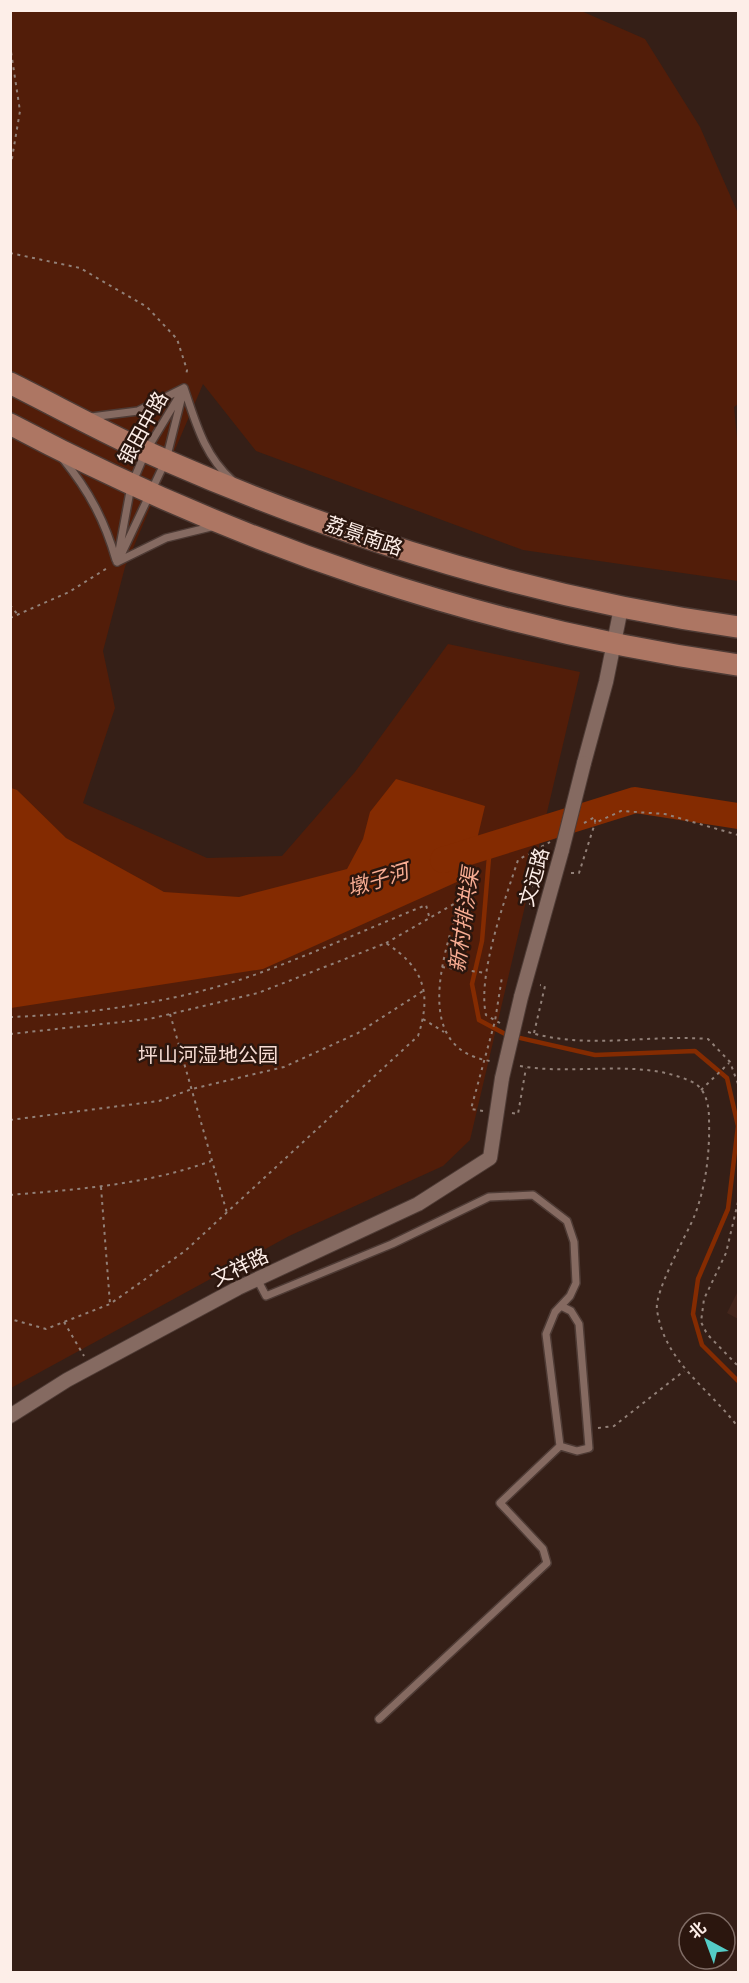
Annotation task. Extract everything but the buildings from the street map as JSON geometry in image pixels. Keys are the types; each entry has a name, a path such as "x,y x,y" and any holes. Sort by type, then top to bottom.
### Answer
{"main road":[{"name":"荔景南路","path":"10,383 166,460 249,494 385,544 534,588 621,608 738,627"},
{"name":"荔景南路","path":"10,424 131,486 225,525 373,580 525,625 615,645 738,665"}],"street":[{"name":"文远路","path":"490,1158 502,1078 556,846 584,763 615,645 621,608"},
{"name":"文祥路","path":"10,1416 91,1367 257,1279 418,1204 490,1158"}],"lane":[{"path":"77,417 103,417 138,411 184,388 203,444 223,472 249,494"},
{"name":"银田中路","path":"117,562 131,486 146,451 184,388"},
{"name":"银田中路","path":"117,562 166,460 184,388"},
{"path":"53,447 84,485 104,524 117,562 166,538 225,525"},
{"path":"257,1279 266,1296 392,1244 489,1197 533,1195 567,1221 574,1242 576,1282 546,1334 560,1446"},
{"path":"560,1446 577,1451 589,1448 579,1324 571,1311 561,1306"},
{"path":"379,1719 547,1563 543,1549 500,1503 560,1446"}],"path":[{"path":"10,45 20,111 10,170"},
{"path":"10,253 80,268 147,307 177,339 187,370 184,388"},
{"path":"10,618 69,592 117,562"},
{"path":"10,605 18,615"},
{"path":"595,823 621,811 665,814 738,835"},
{"path":"568,873 579,873 596,817 578,827"},
{"path":"504,1024 486,1015 482,1000 486,973 518,860 542,847 556,846"},
{"path":"533,904 527,904 542,847"},
{"path":"446,1033 438,988 465,885"},
{"path":"10,1034 149,1019 258,993 386,943 429,916 460,901"},
{"path":"10,1017 132,1006 220,985 264,971 426,905 429,916"},
{"path":"10,1319 46,1329 110,1304 185,1251 418,1036 423,1019 422,979 406,956 386,943"},
{"path":"442,967 486,973"},
{"path":"483,1110 471,1109 495,1021 502,977"},
{"path":"534,1033 545,986 540,985"},
{"path":"10,1120 159,1101 192,1089 285,1067 358,1033 423,991"},
{"path":"170,1014 227,1213"},
{"path":"423,1019 446,1033 459,1047 484,1060 494,1062"},
{"path":"524,1030 575,1042 677,1036 708,1039 730,1062 738,1084"},
{"path":"701,1090 730,1062"},
{"path":"516,1066 587,1071 651,1068 693,1082 709,1103 710,1131 706,1177 694,1215 669,1269 656,1307 665,1342 684,1371 738,1427"},
{"path":"512,1113 518,1114 526,1068"},
{"path":"10,1195 101,1187 173,1175 211,1161"},
{"path":"101,1187 110,1304"},
{"path":"738,1202 726,1253 704,1299 701,1322 707,1334 738,1366"},
{"path":"64,1322 91,1367"},
{"path":"589,1429 614,1426 684,1371"}],"shaded area":[{"path":"738,1291 738,1319 727,1313"}],"green space":[{"name":"坪山河湿地公园","path":"579,10 645,39 700,127 737,211 738,404 734,407 738,448 738,581 523,550 256,451 203,384 125,567 103,651 115,708 83,803 207,858 282,856 355,772 448,644 580,672 470,1140 443,1166 289,1236 11,1388 11,11"}],"water":[{"path":"396,779 485,806 468,877 263,969 11,1008 11,788 17,790 66,838 164,892 239,897 347,869 363,839 370,812"}],"waterway":[{"name":"墩子河","path":"443,860 635,800 738,816"},
{"name":"新村排洪渠","path":"490,845 482,941 472,984 479,1020 507,1035 595,1055 695,1051 727,1078 738,1126 728,1209 698,1279 693,1314 702,1345 738,1381"}]}
